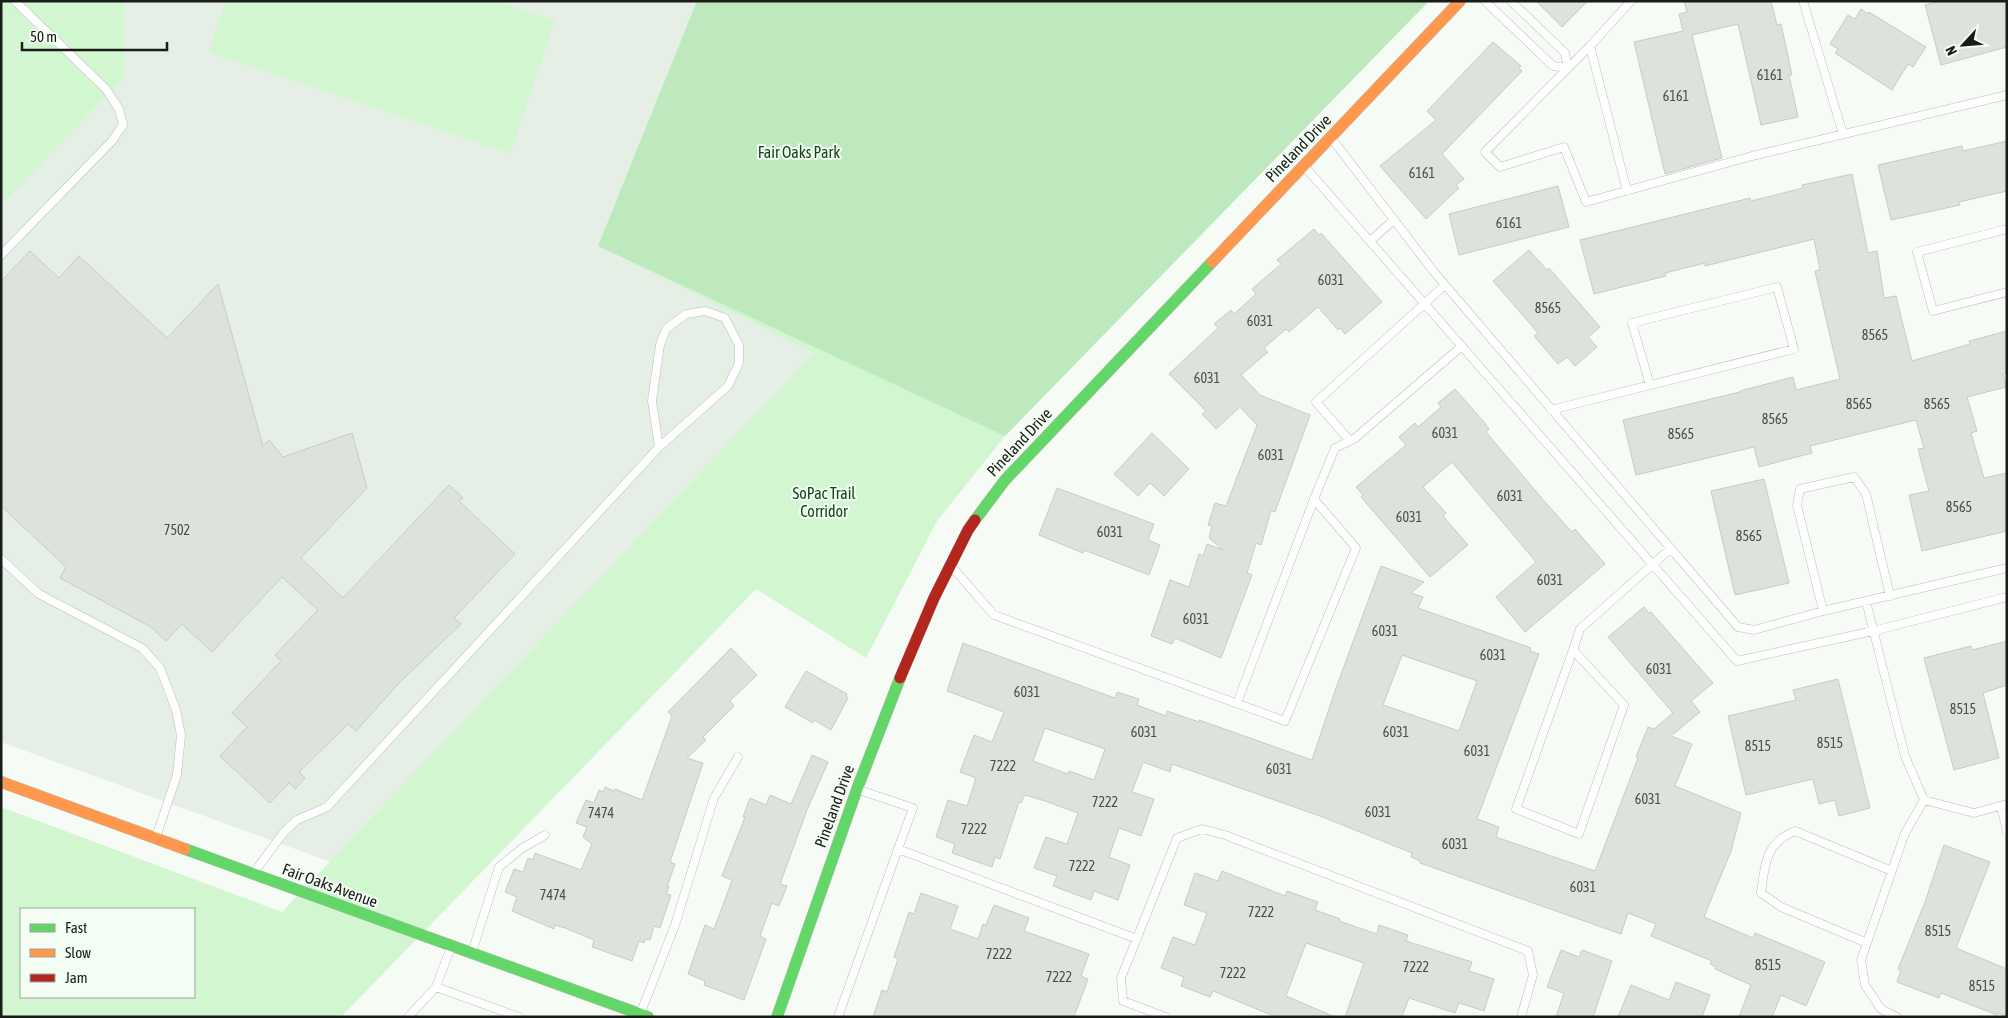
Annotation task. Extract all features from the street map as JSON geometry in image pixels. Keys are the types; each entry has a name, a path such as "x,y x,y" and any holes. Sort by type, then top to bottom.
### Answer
{"street":[{"name":"Pineland Drive","path":"777,1017 857,789 903,670 950,565 968,530 1005,480 1460,1"},
{"name":"Fair Oaks Avenue","path":"3,785 644,1016"}],"lane":[{"path":"1,255 112,141 123,125 119,108 106,89 14,1"},
{"path":"1485,1 1553,66 1568,68"},
{"path":"1511,1 1565,53 1568,68"},
{"path":"1631,1 1590,46 1484,152 1500,167 1564,147 1586,202 1843,134 2007,95"},
{"path":"1803,1 1843,134"},
{"path":"1590,46 1627,190"},
{"path":"1331,137 1445,285 1738,627 1754,630 1823,611 2007,568"},
{"path":"1303,165 1737,661 1873,631 2007,598"},
{"path":"1370,241 1394,220"},
{"path":"2007,229 1917,252 1933,311 2007,292"},
{"path":"1350,441 1316,402 1445,285"},
{"path":"1551,410 1794,349 1778,287 1632,323 1650,385"},
{"path":"252,874 284,832 297,820 327,807 660,447 728,386 739,363 740,344 725,318 705,311 686,314 666,329 660,345 652,401 660,447"},
{"path":"1237,704 1335,448 1350,441 1462,346"},
{"path":"1823,611 1797,504 1800,489 1854,476 1866,494 1890,596"},
{"path":"950,565 994,615 1285,721 1356,548 1314,499"},
{"path":"1573,650 1624,706 1579,834 1516,809 1580,629 1670,548"},
{"path":"1,559 39,594 142,648 160,668 176,710 181,734 177,775 155,840"},
{"path":"1866,601 1905,756 1924,800"},
{"path":"644,1016 675,925 714,798 738,757"},
{"path":"838,1017 913,808 857,789"},
{"path":"1924,800 1974,813 2004,805 2007,832"},
{"path":"1896,1017 1880,1009 1865,984 1860,960 1904,833 1924,800"},
{"path":"1166,1017 1123,1001 1121,978 1178,838 1202,829 1225,835 1528,951 1534,975 1521,1017"},
{"path":"1867,942 1781,907 1761,893 1766,858 1780,837 1795,831 1892,871"},
{"path":"472,954 499,867 521,849 545,835"},
{"path":"898,849 1137,939"},
{"path":"408,1017 436,987 451,947"},
{"path":"436,987 519,1017"}],"shaded area":[{"path":"124,1 697,1 598,246 815,353 331,862 1,742 1,205 123,78"}],"green space":[{"path":"1,1 124,1 124,78 1,205"},
{"path":"226,1 498,1 555,21 510,154 209,52"},
{"name":"SoPac Trail Corridor","path":"697,1 1429,1 1005,436 937,521 866,658 756,589 341,1017 1,1017 1,807 282,912 814,353 598,246"},
{"name":"Fair Oaks Park","path":"697,1 1429,1 1005,436 598,246"}],"building":[{"path":"1536,1 1588,1 1562,27"},
{"path":"1684,1 1771,1 1777,25 1781,24 1792,75 1789,75 1798,117 1761,125 1738,24 1692,35 1722,158 1665,174 1634,42 1683,31 1679,14 1687,12"},
{"path":"1939,1 2007,1 2007,47 1941,65 1925,5"},
{"path":"1861,9 1926,47 1913,67 1908,64 1892,90 1835,53 1838,49 1830,44 1848,15 1855,19"},
{"path":"1493,42 1521,66 1519,68 1522,71 1442,154 1464,179 1456,185 1459,188 1426,219 1380,166 1436,120 1427,111"},
{"path":"2007,141 2007,191 1959,202 1960,205 1891,220 1878,165 1962,146 1963,151"},
{"path":"1852,174 1868,253 1877,251 1884,298 1896,296 1912,361 1970,344 1969,341 2007,331 2007,373 2003,374 2006,387 1967,397 1977,431 1971,433 1984,478 2007,473 2007,531 1922,551 1909,495 1929,491 1918,449 1924,448 1916,420 1810,446 1812,453 1759,467 1754,447 1636,475 1623,420 1740,392 1793,377 1796,390 1840,379 1815,271 1820,270 1814,239 1705,266 1705,263 1665,273 1666,276 1594,294 1580,240 1750,198 1751,201 1803,188 1802,185"},
{"path":"1558,186 1569,227 1459,255 1449,214"},
{"path":"1314,229 1319,235 1321,233 1382,302 1345,334 1340,328 1338,330 1318,307 1289,332 1286,329 1264,348 1268,352 1241,375 1260,395 1310,415 1275,512 1271,511 1261,545 1256,543 1247,573 1252,575 1221,658 1175,638 1172,644 1151,636 1170,580 1189,587 1199,554 1203,556 1207,544 1223,550 1209,538 1212,526 1208,525 1215,503 1226,506 1257,425 1240,407 1216,429 1202,414 1206,411 1169,374 1218,328 1214,324 1231,310 1234,314 1256,294 1252,289 1281,264 1277,260"},
{"path":"1529,250 1547,270 1549,268 1600,327 1588,337 1597,347 1575,366 1567,357 1558,364 1534,336 1538,333 1493,281"},
{"path":"30,251 59,278 79,256 167,338 218,284 263,446 269,440 283,457 352,433 367,488 301,558 343,598 449,485 463,498 459,501 515,554 454,618 461,624 399,683 356,731 348,724 299,772 305,778 295,789 289,783 270,803 220,756 247,727 232,713 281,661 275,655 318,610 282,577 212,652 182,624 166,641 151,627 60,578 66,567 1,506 1,281"},
{"path":"1455,389 1484,422 1489,429 1486,432 1545,502 1572,532 1575,529 1605,564 1525,632 1496,597 1536,562 1452,462 1423,487 1446,513 1443,516 1468,545 1430,577 1361,497 1363,495 1356,487 1406,445 1399,437 1415,423 1418,427 1441,407 1438,403"},
{"path":"1152,433 1189,469 1164,496 1150,483 1138,496 1114,474"},
{"path":"1764,479 1789,583 1735,595 1711,491"},
{"path":"1057,488 1154,524 1148,540 1160,545 1149,575 1084,550 1083,553 1039,535"},
{"path":"1381,566 1424,582 1411,593 1423,597 1418,608 1531,648 1530,651 1539,654 1477,819 1499,827 1496,837 1595,871 1648,727 1654,729 1673,713 1608,637 1644,607 1649,613 1651,612 1713,683 1691,701 1700,712 1671,736 1692,744 1675,786 1741,813 1731,851 1704,917 1753,938 1755,933 1825,962 1806,1006 1781,995 1772,1017 1739,1017 1751,985 1715,969 1716,967 1710,964 1712,961 1651,936 1656,924 1628,913 1621,934 1420,863 1420,861 1411,857 1412,853 1320,816 1172,764 1170,772 1143,762 1132,792 1154,799 1141,836 1119,828 1109,857 1130,865 1118,900 1094,891 1091,900 1053,886 1057,876 1034,868 1046,837 1067,844 1078,813 1045,801 1025,795 1021,803 1019,802 1000,859 995,857 992,867 952,853 955,844 936,837 948,800 967,806 976,778 960,772 974,735 992,742 1004,712 947,691 963,643 1115,698 1117,692 1139,699 1137,705 1166,716 1167,711 1199,722 1199,720 1312,760 1336,688","holes":["1402,655 1477,681 1459,731 1383,705","1045,728 1105,749 1094,780 1069,771 1068,774 1033,761"]},
{"path":"2007,641 2007,685 1983,693 1999,758 1954,770 1924,658 1971,646 1972,650"},
{"path":"731,648 757,675 730,701 734,706 703,737 706,740 687,758 703,763 670,862 675,864 666,894 671,895 660,928 654,926 650,940 645,939 644,943 639,941 632,961 592,947 594,940 555,925 554,929 512,911 517,897 505,892 514,869 523,872 528,858 533,860 535,853 581,870 592,844 583,837 587,827 576,823 586,800 594,803 599,790 603,792 605,787 642,800 672,716 668,712"},
{"path":"806,671 847,694 848,698 831,730 814,720 813,723 785,707"},
{"path":"1838,679 1870,808 1839,816 1835,800 1819,804 1813,779 1746,795 1728,716 1796,700 1793,690"},
{"path":"812,755 828,762 807,810 780,884 787,886 779,906 772,903 760,936 766,939 744,1000 704,985 705,981 688,974 705,925 714,929 730,886 732,880 722,876 745,817 743,817 750,798 766,805 770,795 791,804"},
{"path":"1944,845 1990,862 1956,948 2007,969 2007,1016 1998,1013 1997,1015 1941,993 1939,998 1897,982 1901,970 1898,969 1925,902"},
{"path":"1222,871 1285,896 1287,891 1318,902 1315,910 1340,919 1339,921 1377,934 1379,925 1408,935 1406,941 1472,962 1469,971 1494,979 1484,1011 1459,1003 1455,1013 1409,998 1402,1017 1345,1017 1364,963 1306,943 1286,996 1335,1017 1276,1017 1213,991 1210,997 1181,986 1184,977 1161,968 1173,937 1195,945 1207,913 1184,905 1195,873 1218,881"},
{"path":"921,893 958,906 950,929 978,939 983,924 986,925 994,905 1029,918 1024,931 1089,954 1081,976 1088,979 1074,1017 873,1017 882,990 887,992 898,959 894,957 909,912 914,914"},
{"path":"1561,950 1579,957 1582,950 1612,961 1593,1017 1556,1017 1564,993 1547,987"},
{"path":"1676,982 1710,995 1702,1017 1618,1017 1631,985 1669,1000"}],"traffic: fast":[{"path":"975,520 1005,480 1212,262"},
{"path":"777,1017 857,789 900,678"},
{"path":"185,849 648,1017"}],"traffic: slow":[{"path":"1212,262 1460,1"},
{"path":"1,782 185,849"}],"traffic: jam":[{"path":"900,678 934,598 968,530 975,520"}]}
